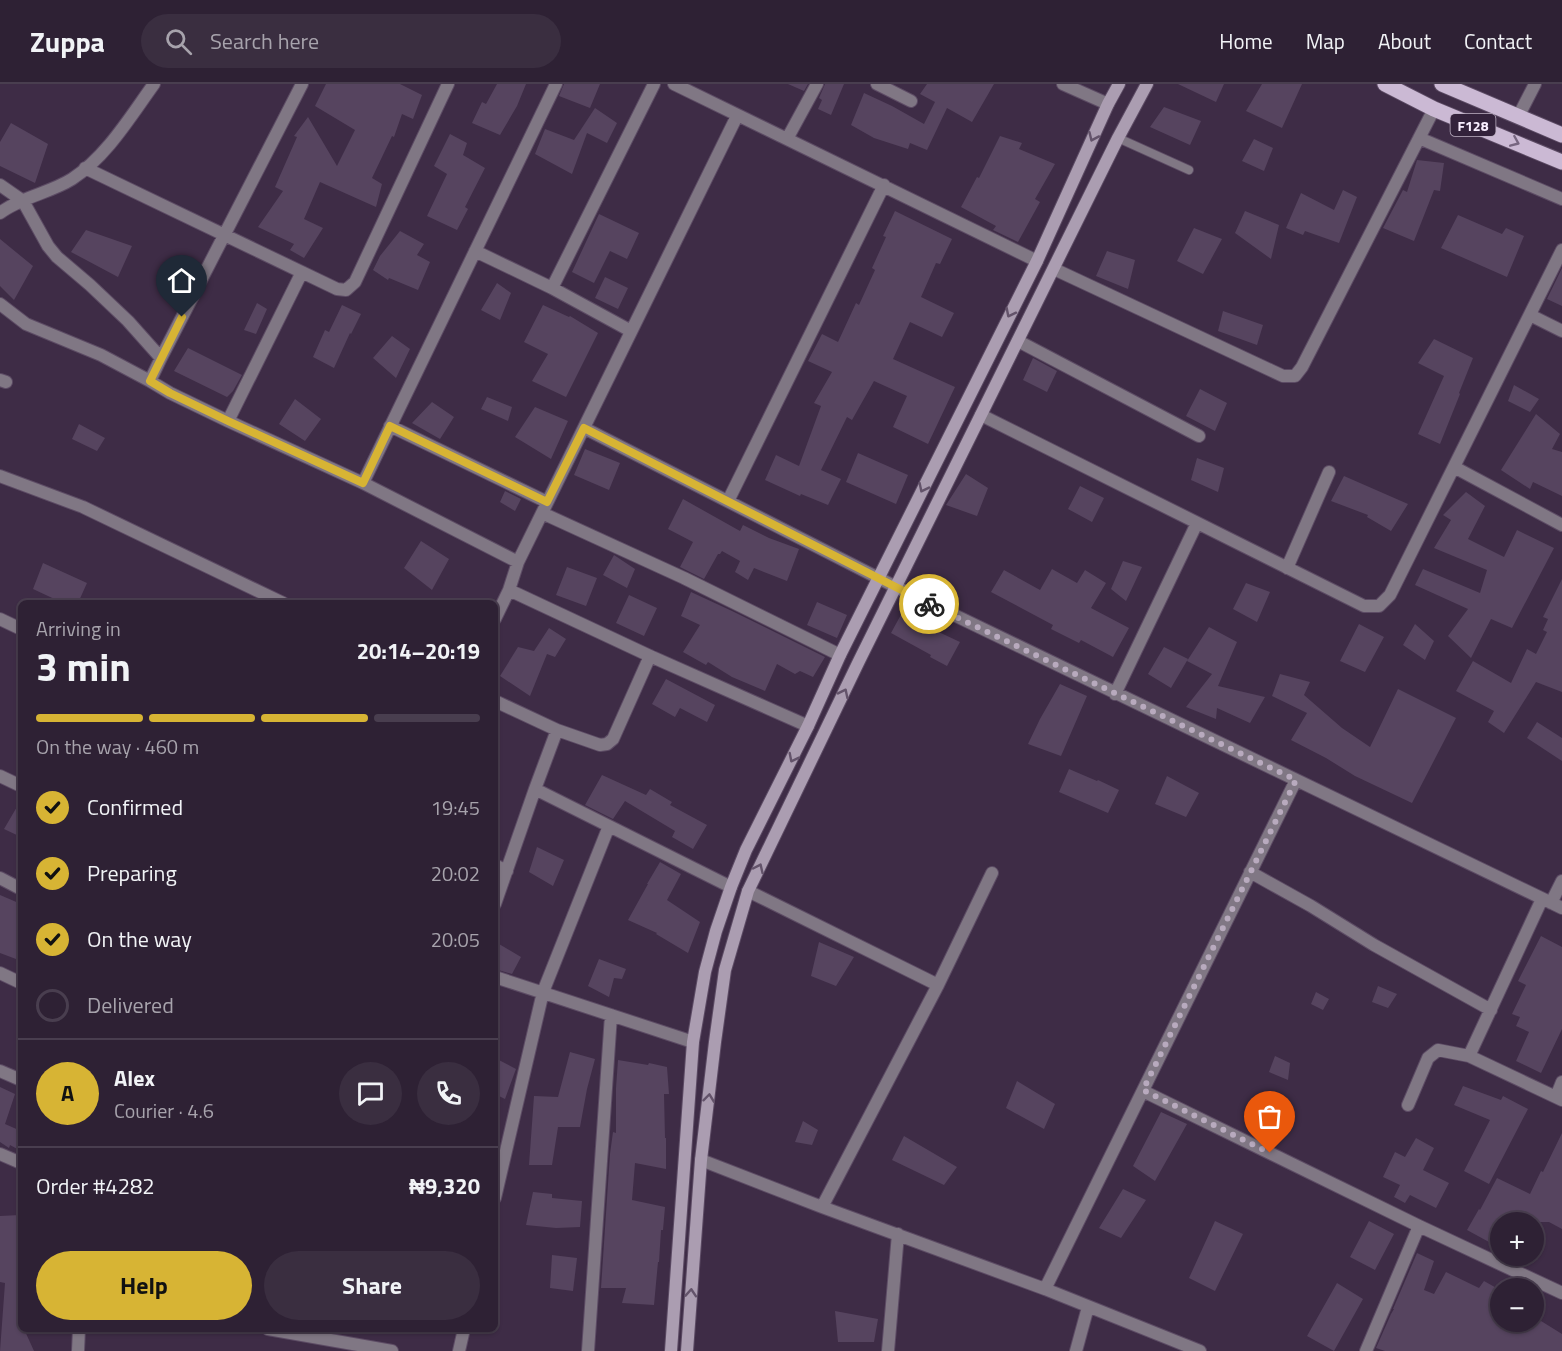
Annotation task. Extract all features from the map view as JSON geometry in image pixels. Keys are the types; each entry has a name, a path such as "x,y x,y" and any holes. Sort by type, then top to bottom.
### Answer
{"main road":[{"name":"F128","path":"1385,84 1434,109 1562,162"},
{"name":"F128","path":"1442,84 1562,135"}],"street":[{"path":"0,213 72,179 98,157 122,129 154,84"},
{"path":"150,381 302,84"},
{"path":"85,168 337,289 346,290 355,282 448,84"},
{"path":"363,483 556,84"},
{"path":"552,288 654,84"},
{"path":"674,84 1037,261"},
{"path":"787,139 818,84"},
{"path":"877,84 911,101"},
{"path":"1063,84 1108,104"},
{"path":"671,1351 693,1042 705,972 731,887 746,850 808,726 840,655 1037,261 1119,84"},
{"path":"687,1351 701,1160 726,970 748,891 834,712 1118,138 1147,84"},
{"path":"1518,117 1535,84"},
{"path":"1054,269 1283,376 1295,376 1302,367 1434,109"},
{"path":"498,613 509,590 518,562 737,116"},
{"path":"1419,138 1562,199"},
{"path":"0,185 23,201 48,246 57,257 128,321 161,358"},
{"path":"728,501 884,185"},
{"path":"981,415 1365,606 1379,606 1390,595 1562,250"},
{"path":"475,251 631,330"},
{"path":"228,421 302,272"},
{"path":"0,304 26,324 101,355 170,393 363,483 518,562"},
{"path":"1530,315 1562,331"},
{"path":"1018,340 1199,436"},
{"path":"390,426 544,508 840,655"},
{"path":"584,428 878,579 1552,904"},
{"path":"1454,467 1562,525"},
{"path":"1287,568 1329,472"},
{"path":"0,476 83,507 277,600"},
{"path":"1115,694 1197,523"},
{"path":"509,590 808,726"},
{"path":"0,619 18,628"},
{"path":"498,702 557,730 600,745 607,744 613,739 650,656"},
{"path":"498,896 557,730"},
{"path":"0,776 18,785"},
{"path":"1044,1289 1296,780"},
{"path":"535,789 731,887"},
{"path":"498,1185 543,993 609,826"},
{"path":"498,866 507,871"},
{"path":"1251,872 1374,945 1491,1010"},
{"path":"822,1207 938,985 992,873"},
{"path":"0,878 18,887"},
{"path":"1469,1056 1491,1010 1552,904 1562,881"},
{"path":"748,891 938,985"},
{"path":"0,973 18,982"},
{"path":"498,978 693,1042"},
{"path":"588,1351 610,1015"},
{"path":"1408,1105 1428,1058 1438,1050 1469,1056 1559,1098 1562,1082"},
{"path":"0,1071 18,1079"},
{"path":"1143,1090 1419,1226 1562,1293"},
{"path":"0,1154 18,1162"},
{"path":"701,1160 1044,1289 1200,1351"},
{"path":"1366,1351 1419,1226"},
{"path":"888,1351 898,1234"},
{"path":"1076,1351 1088,1307"},
{"path":"78,1351 79,1332"},
{"path":"285,1332 392,1351"},
{"path":"459,1351 463,1332"}],"lane":[{"path":"1118,138 1189,170"}],"building":[{"path":"326,84 400,84 422,95 413,119 402,114 394,137 392,136 372,178 382,184 376,207 320,182 304,219 323,228 304,258 290,250 294,244 258,227 283,191 275,187 297,137 294,136 308,117 337,166 355,130 315,106"},
{"path":"497,84 526,84 517,106 500,135 472,123 482,102 486,104"},
{"path":"564,84 600,84 590,108 559,96"},
{"path":"788,84 808,84 804,91"},
{"path":"825,84 844,84 831,115 818,109 822,100 819,98"},
{"path":"927,84 994,84 972,122 947,108 927,150 910,143 908,149 874,138 851,125 864,93 924,124 935,102 920,94"},
{"path":"1178,84 1224,84 1216,102"},
{"path":"1262,84 1302,84 1282,128 1246,111"},
{"path":"1164,107 1201,121 1190,145 1150,127"},
{"path":"595,108 617,123 607,143 587,133 572,174 535,154 545,129 574,140"},
{"path":"11,123 48,144 35,183 0,166 0,142"},
{"path":"450,134 467,143 463,155 485,168 465,207 468,209 457,230 427,216 447,174 434,166"},
{"path":"1000,136 1022,143 1019,149 1055,164 1035,199 1040,202 1018,242 993,230 996,226 961,207 977,177 979,178"},
{"path":"1254,139 1273,148 1264,171 1242,161"},
{"path":"1417,160 1444,163 1440,191 1434,190 1414,241 1383,228 1403,190 1407,192"},
{"path":"1343,190 1357,197 1339,243 1305,231 1303,235 1286,228 1301,193 1334,210"},
{"path":"895,211 952,239 940,264 936,263 921,297 954,313 942,337 910,322 893,359 955,387 928,444 893,427 907,396 874,381 852,420 847,417 821,470 841,479 828,505 801,494 800,496 765,480 776,455 799,466 821,406 814,403 832,372 808,361 822,334 838,342 856,303 859,305 875,270 872,268"},
{"path":"1245,211 1279,225 1271,259 1235,233"},
{"path":"599,214 639,233 627,259 610,251 594,283 572,272"},
{"path":"1458,215 1502,234 1506,228 1524,236 1507,277 1441,248"},
{"path":"1194,228 1222,239 1203,274 1177,261"},
{"path":"86,230 132,246 118,277 71,252"},
{"path":"400,231 424,244 417,255 430,262 418,290 389,278 388,280 373,270 380,256"},
{"path":"0,239 33,266 14,300 0,286"},
{"path":"1107,251 1135,260 1128,289 1096,276"},
{"path":"1562,268 1562,306 1547,299"},
{"path":"605,277 628,288 618,309 595,298"},
{"path":"497,283 511,293 500,320 481,310"},
{"path":"257,303 267,309 256,334 244,330"},
{"path":"342,305 361,314 334,368 313,357 325,330 329,332"},
{"path":"543,305 570,316 598,333 566,397 532,381 548,354 524,342"},
{"path":"1223,311 1263,325 1257,345 1218,331"},
{"path":"392,336 410,349 396,378 373,358"},
{"path":"1434,339 1473,358 1440,444 1418,434 1444,376 1418,363"},
{"path":"188,348 242,375 227,397 174,371"},
{"path":"1033,358 1057,371 1047,392 1023,380"},
{"path":"1514,385 1539,399 1530,412 1508,401"},
{"path":"1200,389 1227,403 1215,431 1186,416"},
{"path":"487,397 512,407 508,421 481,409"},
{"path":"295,399 321,419 305,441 279,424"},
{"path":"432,402 454,417 440,439 412,423"},
{"path":"535,407 568,421 551,459 515,437"},
{"path":"1536,414 1560,434 1552,449 1562,452 1562,496 1533,482 1530,489 1501,470"},
{"path":"79,424 105,438 97,451 72,439"},
{"path":"585,449 620,463 609,490 574,475"},
{"path":"858,453 908,475 896,504 846,482"},
{"path":"1197,458 1224,468 1218,492 1191,480"},
{"path":"966,474 988,488 977,516 946,505"},
{"path":"1344,476 1408,504 1391,531 1367,517 1368,515 1331,501"},
{"path":"1080,486 1104,498 1092,522 1068,509"},
{"path":"505,491 521,499 515,511 500,502"},
{"path":"1466,492 1485,506 1468,539 1504,557 1517,530 1554,548 1512,628 1491,619 1471,658 1448,636 1468,609 1415,585 1423,569 1480,593 1487,570 1434,548 1451,520 1443,515"},
{"path":"683,499 740,531 743,525 799,549 787,581 754,568 748,580 735,572 740,561 722,551 704,579 680,567 693,542 668,529"},
{"path":"421,541 449,559 432,590 404,568"},
{"path":"614,555 635,569 627,588 603,575"},
{"path":"1123,561 1142,567 1126,601 1111,589"},
{"path":"43,563 87,583 79,600 57,600 33,589"},
{"path":"567,567 597,578 586,606 556,595"},
{"path":"1052,569 1077,583 1085,570 1106,583 1091,608 1129,628 1113,657 1081,640 1079,643 1051,629 1053,625 991,592 1004,570 1040,590"},
{"path":"1562,579 1562,692 1536,682 1504,733 1488,722 1494,711 1456,691 1473,661 1511,683 1527,649 1536,654 1547,632 1543,630 1548,619 1543,617"},
{"path":"1246,583 1270,592 1257,622 1233,609"},
{"path":"691,592 825,657 813,677 800,671 795,674 777,664 765,691 732,677 708,662 706,665 683,652 700,625 681,616"},
{"path":"629,595 657,608 644,636 616,623"},
{"path":"817,602 847,615 837,638 807,625"},
{"path":"903,611 928,627 960,642 947,666 891,633"},
{"path":"1359,624 1384,637 1365,672 1340,661"},
{"path":"1415,624 1434,641 1425,660 1403,645"},
{"path":"1209,627 1237,642 1218,686 1265,697 1250,723 1217,708 1216,719 1186,707 1212,674 1187,661"},
{"path":"549,628 566,639 555,657 547,654 530,696 500,676 518,647 534,651"},
{"path":"1164,647 1188,659 1171,688 1148,674"},
{"path":"1280,674 1310,682 1304,695 1342,728 1370,747 1398,689 1456,718 1412,803 1355,776 1291,740 1307,713 1272,696"},
{"path":"666,679 715,705 707,722 680,708 675,717 652,704"},
{"path":"1060,684 1087,696 1061,756 1028,744"},
{"path":"1537,722 1562,738 1562,761 1527,738"},
{"path":"1069,769 1119,790 1108,813 1059,792"},
{"path":"602,775 646,795 650,789 672,802 670,805 707,825 693,849 672,837 675,831 625,801 613,819 585,805"},
{"path":"1167,776 1199,793 1186,817 1155,804"},
{"path":"18,805 18,836 4,829"},
{"path":"537,847 564,860 553,886 529,872"},
{"path":"660,862 681,874 667,900 700,922 688,953 657,933 628,920"},
{"path":"0,895 18,903 18,955 16,959 0,953"},
{"path":"1541,936 1562,947 1562,1029 1541,1073 1516,1061 1529,1032 1516,1026 1520,1017 1512,1014 1526,985 1518,981"},
{"path":"819,942 854,957 836,986 811,976"},
{"path":"499,944 521,957 512,974 498,970"},
{"path":"599,959 626,969 622,979 614,978 609,997 588,986"},
{"path":"1378,986 1397,994 1388,1008 1372,1002"},
{"path":"1316,992 1329,999 1323,1010 1311,1004"},
{"path":"570,1052 595,1059 580,1127 558,1127 552,1165 529,1165 534,1096 558,1097"},
{"path":"1275,1056 1290,1063 1288,1080 1269,1072"},
{"path":"498,1060 516,1069 505,1099 498,1096"},
{"path":"618,1060 667,1067 669,1094 664,1094 666,1169 635,1163 632,1200 665,1207 654,1305 622,1303 626,1288 601,1288 610,1154 613,1132 616,1133"},
{"path":"1017,1081 1055,1104 1044,1129 1006,1108"},
{"path":"1463,1086 1501,1100 1503,1096 1528,1109 1489,1184 1464,1171 1490,1120 1454,1105"},
{"path":"0,1087 15,1094 5,1124 18,1130 18,1149 10,1145 9,1148 0,1142"},
{"path":"1161,1112 1187,1124 1155,1181 1133,1166"},
{"path":"803,1121 818,1130 812,1145 795,1142"},
{"path":"1562,1133 1562,1229 1549,1222 1544,1222 1544,1212 1490,1212 1490,1243 1467,1230 1497,1178 1530,1194 1541,1171 1543,1172"},
{"path":"904,1136 957,1167 944,1185 892,1160"},
{"path":"1416,1138 1434,1148 1423,1170 1449,1183 1436,1208 1410,1195 1405,1203 1394,1197 1400,1185 1383,1177 1395,1152 1405,1157"},
{"path":"1123,1189 1146,1200 1121,1238 1099,1228"},
{"path":"533,1192 552,1194 552,1198 582,1201 580,1227 556,1228 526,1225"},
{"path":"18,1215 16,1251 18,1251 18,1332 25,1332 34,1351 0,1351 5,1283 0,1282 0,1216"},
{"path":"1215,1221 1243,1234 1215,1291 1189,1278"},
{"path":"1369,1221 1394,1234 1375,1270 1350,1257"},
{"path":"1417,1253 1434,1261 1424,1290 1434,1294 1446,1272 1479,1288 1484,1281 1490,1284 1490,1332 1544,1332 1544,1323 1562,1334 1562,1351 1385,1351 1376,1348"},
{"path":"552,1255 577,1258 573,1291 550,1288"},
{"path":"1337,1283 1363,1299 1334,1351 1307,1336"},
{"path":"835,1311 878,1319 874,1342 838,1342"}],"way so far":[{"path":"929,604 1296,780 1143,1090 1270,1153"}],"route":[{"path":"182,317 150,381 228,421 363,483 390,426 547,502 584,428 929,604"}]}
